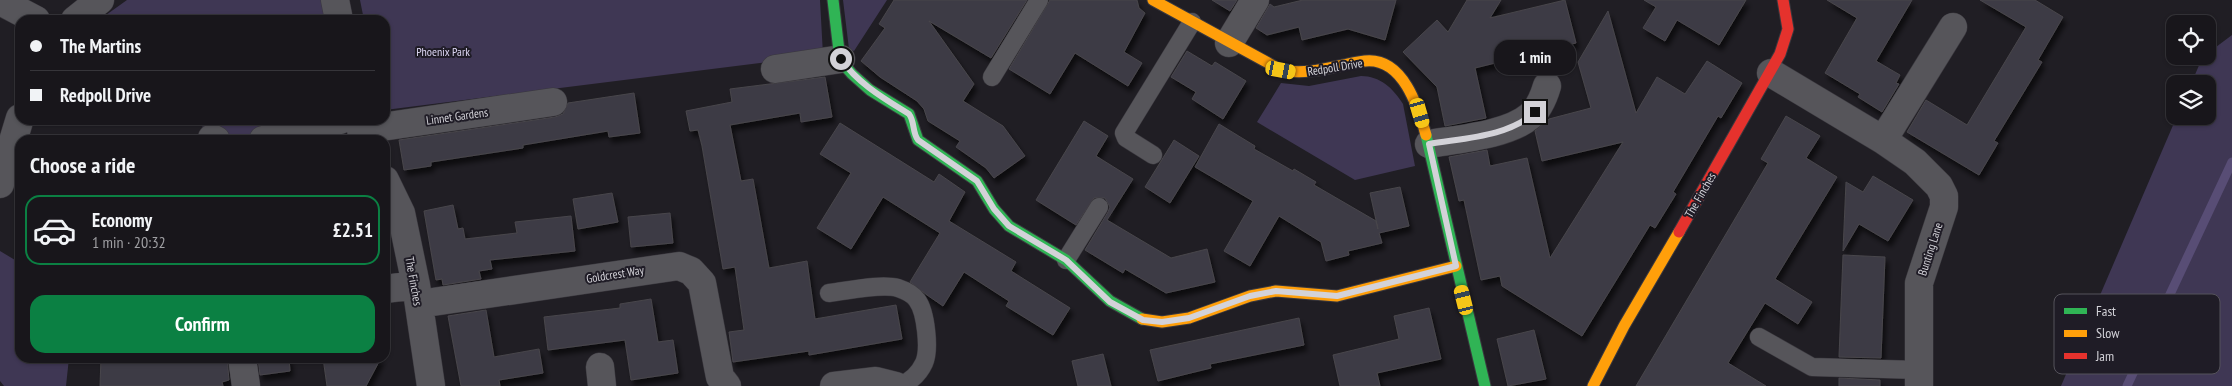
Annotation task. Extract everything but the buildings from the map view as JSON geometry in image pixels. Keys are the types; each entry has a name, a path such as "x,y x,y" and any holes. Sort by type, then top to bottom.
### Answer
{"street":[{"path":"81,15 100,0"},
{"path":"336,0 338,15"},
{"path":"833,0 841,59 848,69 864,84 909,114 913,120 914,133 918,140 977,181 994,209 1005,222 1066,260 1118,308 1143,320 1162,322 1189,318 1250,296 1276,291 1337,296 1456,266"},
{"name":"Redpoll Drive","path":"1152,0 1281,70 1296,72 1319,71 1367,61 1385,66 1402,77 1420,113 1429,144 1485,386"},
{"path":"1229,43 1255,0"},
{"name":"The Finches","path":"1593,386 1624,326 1771,73 1789,34 1788,15 1782,0"},
{"path":"0,1 27,15"},
{"path":"1883,140 1952,27"},
{"path":"775,70 841,59"},
{"name":"Bunting Lane","path":"1771,73 1883,140 1934,179 1944,196 1942,215 1919,283 1919,378"},
{"path":"1429,144 1505,129 1518,124 1535,112 1547,86"},
{"name":"Linnet Gardens","path":"390,124 553,102"},
{"path":"0,184 18,125"},
{"name":"Linnet Gardens","path":"302,135 379,125"},
{"name":"The Finches","path":"390,191 401,214 417,294 431,386"},
{"name":"Goldcrest Way","path":"390,290 417,294 679,266 691,271 702,283 721,385"},
{"path":"243,363 246,386"},
{"path":"834,386 876,381 898,386"}],"lane":[{"path":"992,77 1039,0"},
{"path":"1153,154 1126,138 1124,133 1192,22"},
{"path":"1066,260 1098,207"},
{"path":"829,293 890,286 905,291 917,300 921,308 928,349 924,362 917,374 910,381 898,386"},
{"path":"1759,337 1801,363 1820,369 1919,378"}],"green space":[{"path":"127,0 325,0 327,15 106,15"},
{"name":"Phoenix Park","path":"360,0 820,0 823,55 390,109 390,15 363,15"},
{"path":"843,0 887,0 854,51 849,49"},
{"path":"2232,35 2232,386 2061,386 2066,374 2220,374 2220,294 2101,294 2173,125 2216,125 2216,75 2195,75 2199,65 2216,65 2216,47"},
{"path":"1361,76 1374,78 1385,84 1403,104 1415,166 1355,180 1257,122 1281,83 1309,86"},
{"path":"201,125 266,125 262,133 251,135 218,135"},
{"path":"0,251 15,260 15,363 68,363 66,386 4,386 0,381"}],"waterway":[{"path":"2170,294 2232,162"},
{"path":"2127,386 2133,374"}],"traffic: fast":[{"path":"833,0 839,51 845,66 852,74 870,90 909,114 918,140 977,181 994,209 1009,226 1066,260 1110,301 1142,319"},
{"path":"1426,135 1485,386"}],"traffic: slow":[{"path":"1153,0 1281,70 1292,72 1313,71 1365,61 1378,62 1389,67 1399,75 1407,86 1426,135"},
{"path":"1593,386 1624,326 1679,232"},
{"path":"1142,319 1162,322 1189,318 1250,296 1276,291 1337,296 1456,266"}],"traffic: jam":[{"path":"1679,232 1780,54 1788,29 1783,0"}],"route":[{"path":"841,59 848,69 864,84 911,116 914,133 918,140 977,181 994,209 1009,226 1066,260 1118,308 1143,320 1162,322 1189,318 1250,296 1276,291 1337,296 1456,266 1429,144 1505,129 1518,124 1535,112"}]}
